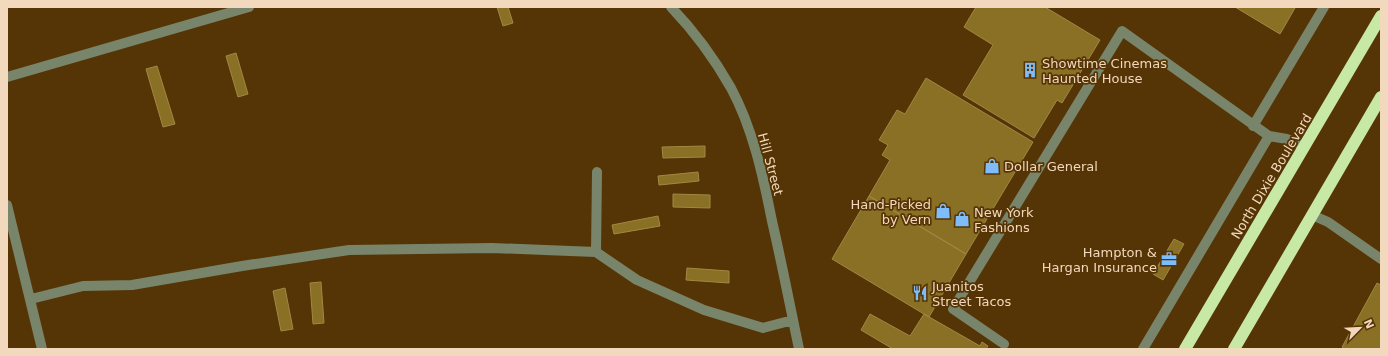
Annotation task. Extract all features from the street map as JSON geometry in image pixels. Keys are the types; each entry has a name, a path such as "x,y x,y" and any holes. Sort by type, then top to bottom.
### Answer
{"highway":[{"name":"North Dixie Boulevard","path":"1185,349 1306,147 1381,16"},
{"path":"1234,349 1381,97"}],"street":[{"path":"7,77 249,7"},
{"name":"Hill Street","path":"671,7 692,30 713,58 731,89 746,122 767,197 799,349"},
{"path":"1253,126 1324,7"},
{"path":"1006,347 953,309 1122,31 1253,126 1269,136 1287,139 1306,147"},
{"path":"1143,349 1269,136"},
{"path":"596,252 597,172"},
{"path":"7,205 42,349"},
{"path":"1312,215 1328,222 1381,259"},
{"path":"30,299 83,286 132,285 242,266 349,250 492,248 596,252 637,280 704,310 763,328 793,320"}],"building":[{"path":"497,7 508,7 513,23 503,26"},
{"name":"Showtime Cinemas Haunted House","path":"976,7 1045,7 1100,40 1062,103 1057,100 1034,138 963,95 993,45 964,27"},
{"path":"1235,7 1293,7 1295,8 1280,34"},
{"path":"236,53 248,94 238,97 226,56"},
{"path":"157,66 175,124 163,127 146,69"},
{"path":"926,78 1033,142 966,254 869,196 890,160 882,155 888,145 879,140 897,110 905,114"},
{"path":"705,146 705,157 663,158 662,147"},
{"path":"698,172 699,181 659,185 658,176"},
{"path":"673,194 710,195 710,208 673,207"},
{"path":"869,196 966,254 929,317 832,259"},
{"path":"658,216 660,226 614,234 612,225"},
{"name":"Hampton & Hargan Insurance","path":"1174,239 1184,244 1163,280 1153,274"},
{"path":"687,268 729,271 729,283 686,280"},
{"path":"321,282 324,323 313,324 310,283"},
{"path":"1377,283 1381,285 1381,349 1345,349 1342,347"},
{"path":"285,288 293,329 281,331 273,291"},
{"path":"870,314 910,336 924,314 980,346 982,342 988,346 986,349 893,349 861,330"}],"place":[{"name":"Showtime Cinemas Haunted House","path":"1030,70"},
{"name":"Dollar General","path":"992,166"},
{"name":"Hand-Picked by Vern","path":"943,211"},
{"name":"New York Fashions","path":"962,219"},
{"name":"Hampton & Hargan Insurance","path":"1169,259"},
{"name":"Juanitos Street Tacos","path":"920,293"}]}
